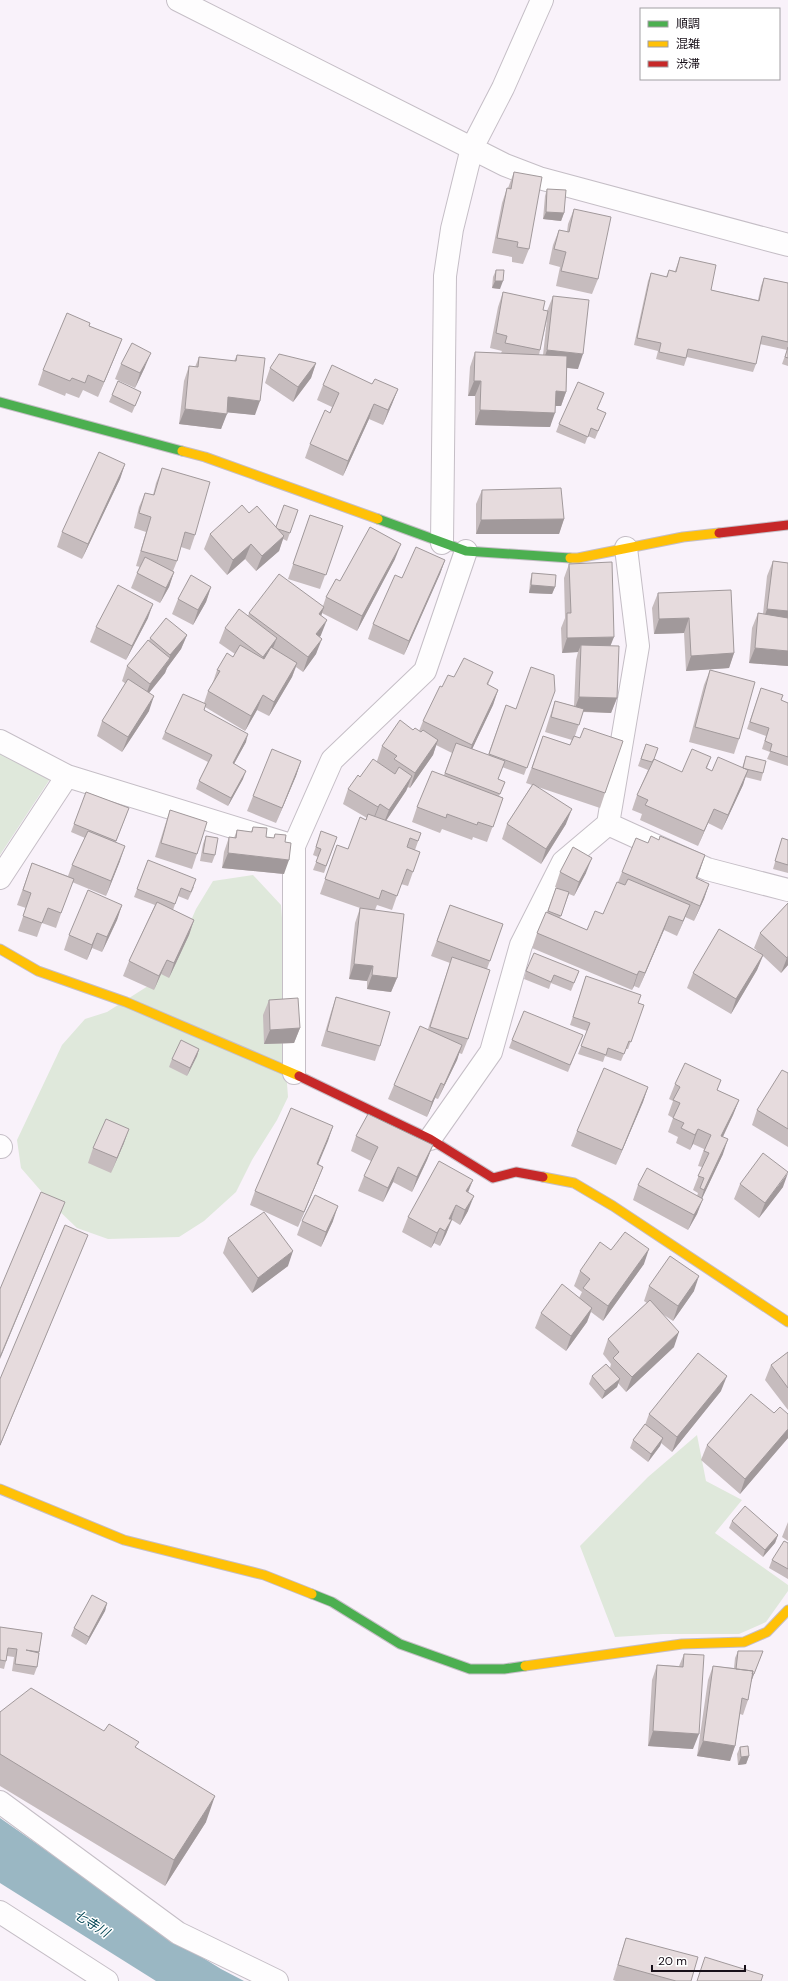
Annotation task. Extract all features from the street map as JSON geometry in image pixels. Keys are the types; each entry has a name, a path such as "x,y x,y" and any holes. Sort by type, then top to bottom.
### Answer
{"street":[{"path":"178,0 505,165 539,178 788,245"},
{"path":"442,544 445,276 452,230 472,148 502,88 542,0"},
{"path":"0,402 205,458 466,552 578,558 683,537 788,524"},
{"path":"430,1140 490,1052 521,945 563,862 608,824 638,646 626,548"},
{"path":"294,1073 294,846 332,760 425,671 466,552"},
{"path":"0,741 67,776 294,846"},
{"path":"0,878 67,776"},
{"path":"608,824 707,869 788,890"},
{"path":"0,950 38,971 126,1002 294,1073 430,1140 493,1178 516,1172 574,1183 613,1206 788,1322"},
{"path":"0,1489 124,1540 271,1578 332,1602 400,1644 470,1669 504,1669 682,1644 744,1642 767,1632 788,1610"},
{"path":"0,1802 178,1933 277,1981"},
{"path":"0,1912 107,1981"}],"shaded area":[{"path":"0,752 50,779 0,855"},
{"path":"253,875 281,905 284,944 284,1042 288,1097 277,1120 252,1160 236,1192 204,1221 179,1237 108,1239 77,1228 54,1206 21,1168 17,1140 62,1045 85,1019 107,1012 148,986 183,939 196,909 213,881"},
{"path":"697,1435 706,1481 742,1500 715,1533 788,1585 788,1591 766,1622 739,1634 663,1634 615,1637 580,1546 648,1477"}],"water":[{"name":"七寺川","path":"0,1818 174,1940 221,1969 244,1981 156,1981 0,1883"}],"building":[{"path":"514,172 542,177 529,249 517,247 518,242 497,238 507,188 511,189"},
{"path":"547,189 566,190 564,213 546,212"},
{"path":"574,209 611,217 598,279 561,271 566,252 554,249 559,230 569,232"},
{"path":"680,257 716,265 711,290 759,301 764,278 788,283 788,342 762,336 756,364 688,349 686,358 659,352 661,343 637,338 651,273 667,277 669,270 676,272"},
{"path":"496,270 504,270 503,281 495,281"},
{"path":"503,292 545,301 543,310 548,311 540,350 505,343 507,336 496,333"},
{"path":"553,296 589,300 583,354 547,350"},
{"path":"67,313 90,323 89,326 122,339 104,382 88,375 85,383 72,378 70,381 43,370"},
{"path":"132,343 151,353 140,373 121,364"},
{"path":"788,347 788,358 785,357"},
{"path":"475,352 567,356 566,392 556,391 555,413 480,410 481,381 474,381"},
{"path":"279,354 316,363 298,387 270,368"},
{"path":"237,355 265,358 260,401 228,397 227,414 185,409 189,366 198,367 199,357 236,361"},
{"path":"332,365 372,384 375,379 398,389 388,410 374,404 348,461 310,444 325,410 330,413 339,393 323,385"},
{"path":"118,381 141,392 135,406 112,395"},
{"path":"578,382 604,393 597,409 606,413 598,431 591,428 588,437 559,424"},
{"path":"99,452 125,464 88,544 62,532"},
{"path":"162,468 210,482 195,535 185,532 177,561 141,551 151,517 139,513 145,493 154,495"},
{"path":"561,488 564,519 481,520 482,490"},
{"path":"242,505 249,513 257,506 284,536 262,556 251,544 233,560 210,534"},
{"path":"284,505 298,510 290,533 276,527"},
{"path":"310,515 343,526 326,575 293,564"},
{"path":"370,527 401,544 362,616 326,597 336,579 340,581"},
{"path":"416,547 445,560 409,641 373,624 395,575 402,578"},
{"path":"145,557 174,572 166,588 137,573"},
{"path":"773,561 788,563 788,611 767,609"},
{"path":"612,562 614,637 567,638 567,613 571,613 569,564"},
{"path":"532,573 556,575 555,587 531,585"},
{"path":"279,574 324,607 319,614 327,620 316,634 322,639 308,657 249,613"},
{"path":"191,575 211,587 198,610 178,599"},
{"path":"118,585 153,604 132,646 96,627"},
{"path":"731,590 734,653 691,656 689,618 659,619 658,593"},
{"path":"239,609 277,638 263,657 225,628"},
{"path":"758,613 788,618 788,651 755,648"},
{"path":"166,618 187,635 170,655 150,638"},
{"path":"148,640 170,658 150,684 127,666"},
{"path":"240,645 264,659 271,647 297,663 274,702 263,695 251,716 208,691 220,671 217,670 227,653 233,657"},
{"path":"581,645 619,646 617,698 579,697"},
{"path":"464,658 493,672 487,684 498,690 472,745 423,721 440,686 442,687 448,675 454,677"},
{"path":"531,667 554,675 555,691 527,768 489,754 506,705 516,709"},
{"path":"710,670 755,682 739,739 695,727"},
{"path":"128,679 154,696 128,737 102,721"},
{"path":"761,688 783,695 781,700 788,703 788,757 770,751 772,744 765,741 769,728 750,722"},
{"path":"183,694 206,704 204,710 248,734 233,763 246,771 231,798 199,781 212,755 165,732"},
{"path":"555,701 584,709 579,725 551,717"},
{"path":"400,720 413,730 415,728 421,732 423,730 438,740 415,773 394,759 397,756 382,746"},
{"path":"584,728 623,741 605,793 532,768 543,736 570,745 574,736 580,738"},
{"path":"456,743 505,761 498,779 505,782 500,794 445,773"},
{"path":"646,744 658,748 652,762 641,759"},
{"path":"272,749 301,761 282,808 253,796"},
{"path":"692,749 711,757 706,768 712,771 718,757 748,770 728,815 714,809 704,831 645,805 648,800 637,795 654,759 682,772"},
{"path":"746,756 766,761 763,773 743,768"},
{"path":"373,759 395,774 399,767 412,776 389,810 380,804 378,807 348,789 358,775 360,777"},
{"path":"432,771 503,798 493,827 478,822 477,825 447,814 446,818 417,807"},
{"path":"533,784 572,809 546,849 507,824"},
{"path":"86,792 129,808 116,841 74,824"},
{"path":"170,810 207,822 197,854 161,843"},
{"path":"368,814 421,833 418,841 410,838 407,847 420,852 413,872 407,869 397,896 382,890 379,899 325,879 337,845 348,849 360,817 366,820"},
{"path":"253,827 267,828 266,837 274,838 275,834 286,835 285,842 291,843 289,860 228,853 229,837 236,838 237,830 252,832"},
{"path":"88,831 125,846 111,881 72,865"},
{"path":"321,831 337,837 326,866 316,862 321,849 316,847"},
{"path":"206,836 218,838 215,855 203,853"},
{"path":"651,836 659,840 660,836 705,855 696,878 709,884 700,906 622,872 636,838 648,843"},
{"path":"782,838 788,840 788,865 775,861"},
{"path":"573,847 592,858 579,882 560,872"},
{"path":"148,860 196,879 191,892 181,888 175,904 137,889"},
{"path":"32,863 74,879 61,913 48,908 42,923 23,916 31,893 23,890"},
{"path":"628,879 690,905 683,921 669,916 645,973 639,971 637,975 537,933 546,912 587,930 595,911 603,914 617,882 625,885"},
{"path":"556,888 569,892 561,916 548,911"},
{"path":"88,890 122,905 107,937 97,933 92,945 69,935"},
{"path":"157,902 194,920 174,963 167,960 159,976 129,961"},
{"path":"788,903 788,956 787,958 760,933"},
{"path":"450,905 503,924 490,961 437,941"},
{"path":"360,908 404,914 397,978 372,975 373,966 354,964"},
{"path":"719,929 763,955 736,999 693,973"},
{"path":"534,953 579,971 574,983 554,975 551,982 526,971"},
{"path":"452,957 490,970 468,1039 430,1027"},
{"path":"586,976 641,995 638,1003 644,1005 631,1042 629,1041 624,1054 608,1048 606,1055 581,1046 590,1023 573,1017"},
{"path":"336,997 390,1012 380,1046 327,1031"},
{"path":"298,998 300,1028 270,1030 269,1000"},
{"path":"524,1011 583,1035 570,1065 512,1040"},
{"path":"420,1026 462,1045 444,1085 441,1083 432,1102 394,1085"},
{"path":"181,1040 199,1049 190,1068 172,1059"},
{"path":"685,1063 721,1080 717,1090 739,1100 721,1136 728,1139 704,1190 700,1188 704,1178 698,1176 709,1153 704,1151 711,1135 698,1129 695,1135 681,1128 684,1123 673,1118 680,1103 673,1100 680,1087 675,1084"},
{"path":"604,1068 648,1087 622,1150 577,1131"},
{"path":"782,1070 788,1073 788,1129 757,1110"},
{"path":"291,1108 333,1126 317,1164 323,1167 304,1212 255,1191"},
{"path":"368,1114 433,1145 417,1177 398,1167 388,1188 364,1176 378,1147 356,1136"},
{"path":"106,1119 129,1129 117,1158 93,1148"},
{"path":"763,1153 788,1172 765,1203 740,1184"},
{"path":"439,1161 473,1180 466,1191 474,1196 465,1210 456,1205 449,1219 452,1219 445,1231 440,1228 437,1233 408,1217"},
{"path":"647,1168 703,1199 694,1215 638,1185"},
{"path":"41,1192 65,1202 0,1357 0,1289"},
{"path":"315,1195 338,1206 326,1232 302,1221"},
{"path":"264,1212 293,1251 258,1278 228,1238"},
{"path":"65,1225 88,1235 0,1445 0,1379"},
{"path":"625,1232 649,1249 608,1306 583,1288 590,1279 580,1271 600,1242 611,1250"},
{"path":"670,1256 699,1276 678,1306 649,1286"},
{"path":"562,1284 592,1308 571,1336 541,1313"},
{"path":"650,1300 679,1332 632,1377 613,1358 619,1352 608,1339"},
{"path":"788,1352 788,1388 771,1365"},
{"path":"698,1353 727,1376 677,1437 649,1414"},
{"path":"606,1364 620,1379 605,1391 592,1376"},
{"path":"751,1394 774,1413 780,1407 788,1414 788,1429 745,1479 707,1445"},
{"path":"645,1424 663,1438 651,1454 633,1440"},
{"path":"745,1506 778,1535 765,1550 732,1521"},
{"path":"784,1541 788,1543 788,1569 772,1560"},
{"path":"92,1595 107,1603 89,1637 74,1628"},
{"path":"0,1627 42,1633 39,1652 26,1650 39,1653 37,1667 15,1664 17,1649 8,1648 6,1661 0,1660"},
{"path":"738,1651 763,1651 754,1674 752,1674 753,1671 736,1669"},
{"path":"684,1654 704,1655 699,1734 653,1731 657,1665 683,1667"},
{"path":"713,1666 753,1671 748,1700 742,1698 735,1746 703,1741"},
{"path":"31,1688 104,1731 109,1724 139,1742 135,1747 215,1796 174,1860 0,1754 0,1712"},
{"path":"748,1746 749,1756 741,1757 740,1747"},
{"path":"626,1938 698,1957 691,1981 676,1981 618,1965"},
{"path":"705,1957 763,1975 761,1981 697,1981"}],"traffic: fast":[{"path":"0,402 182,451"},
{"path":"378,519 466,551 570,558"},
{"path":"312,1594 332,1602 400,1644 470,1669 504,1669 525,1666"}],"traffic: slow":[{"path":"182,451 205,457 378,519"},
{"path":"570,558 578,558 683,537 719,533"},
{"path":"0,949 38,971 126,1002 299,1076"},
{"path":"543,1177 574,1183 613,1206 788,1322"},
{"path":"0,1489 124,1540 264,1575 312,1594"},
{"path":"525,1666 682,1644 744,1642 767,1632 788,1610"}],"traffic: jam":[{"path":"719,533 788,525"},
{"path":"299,1076 430,1139 493,1178 516,1172 543,1177"}]}
